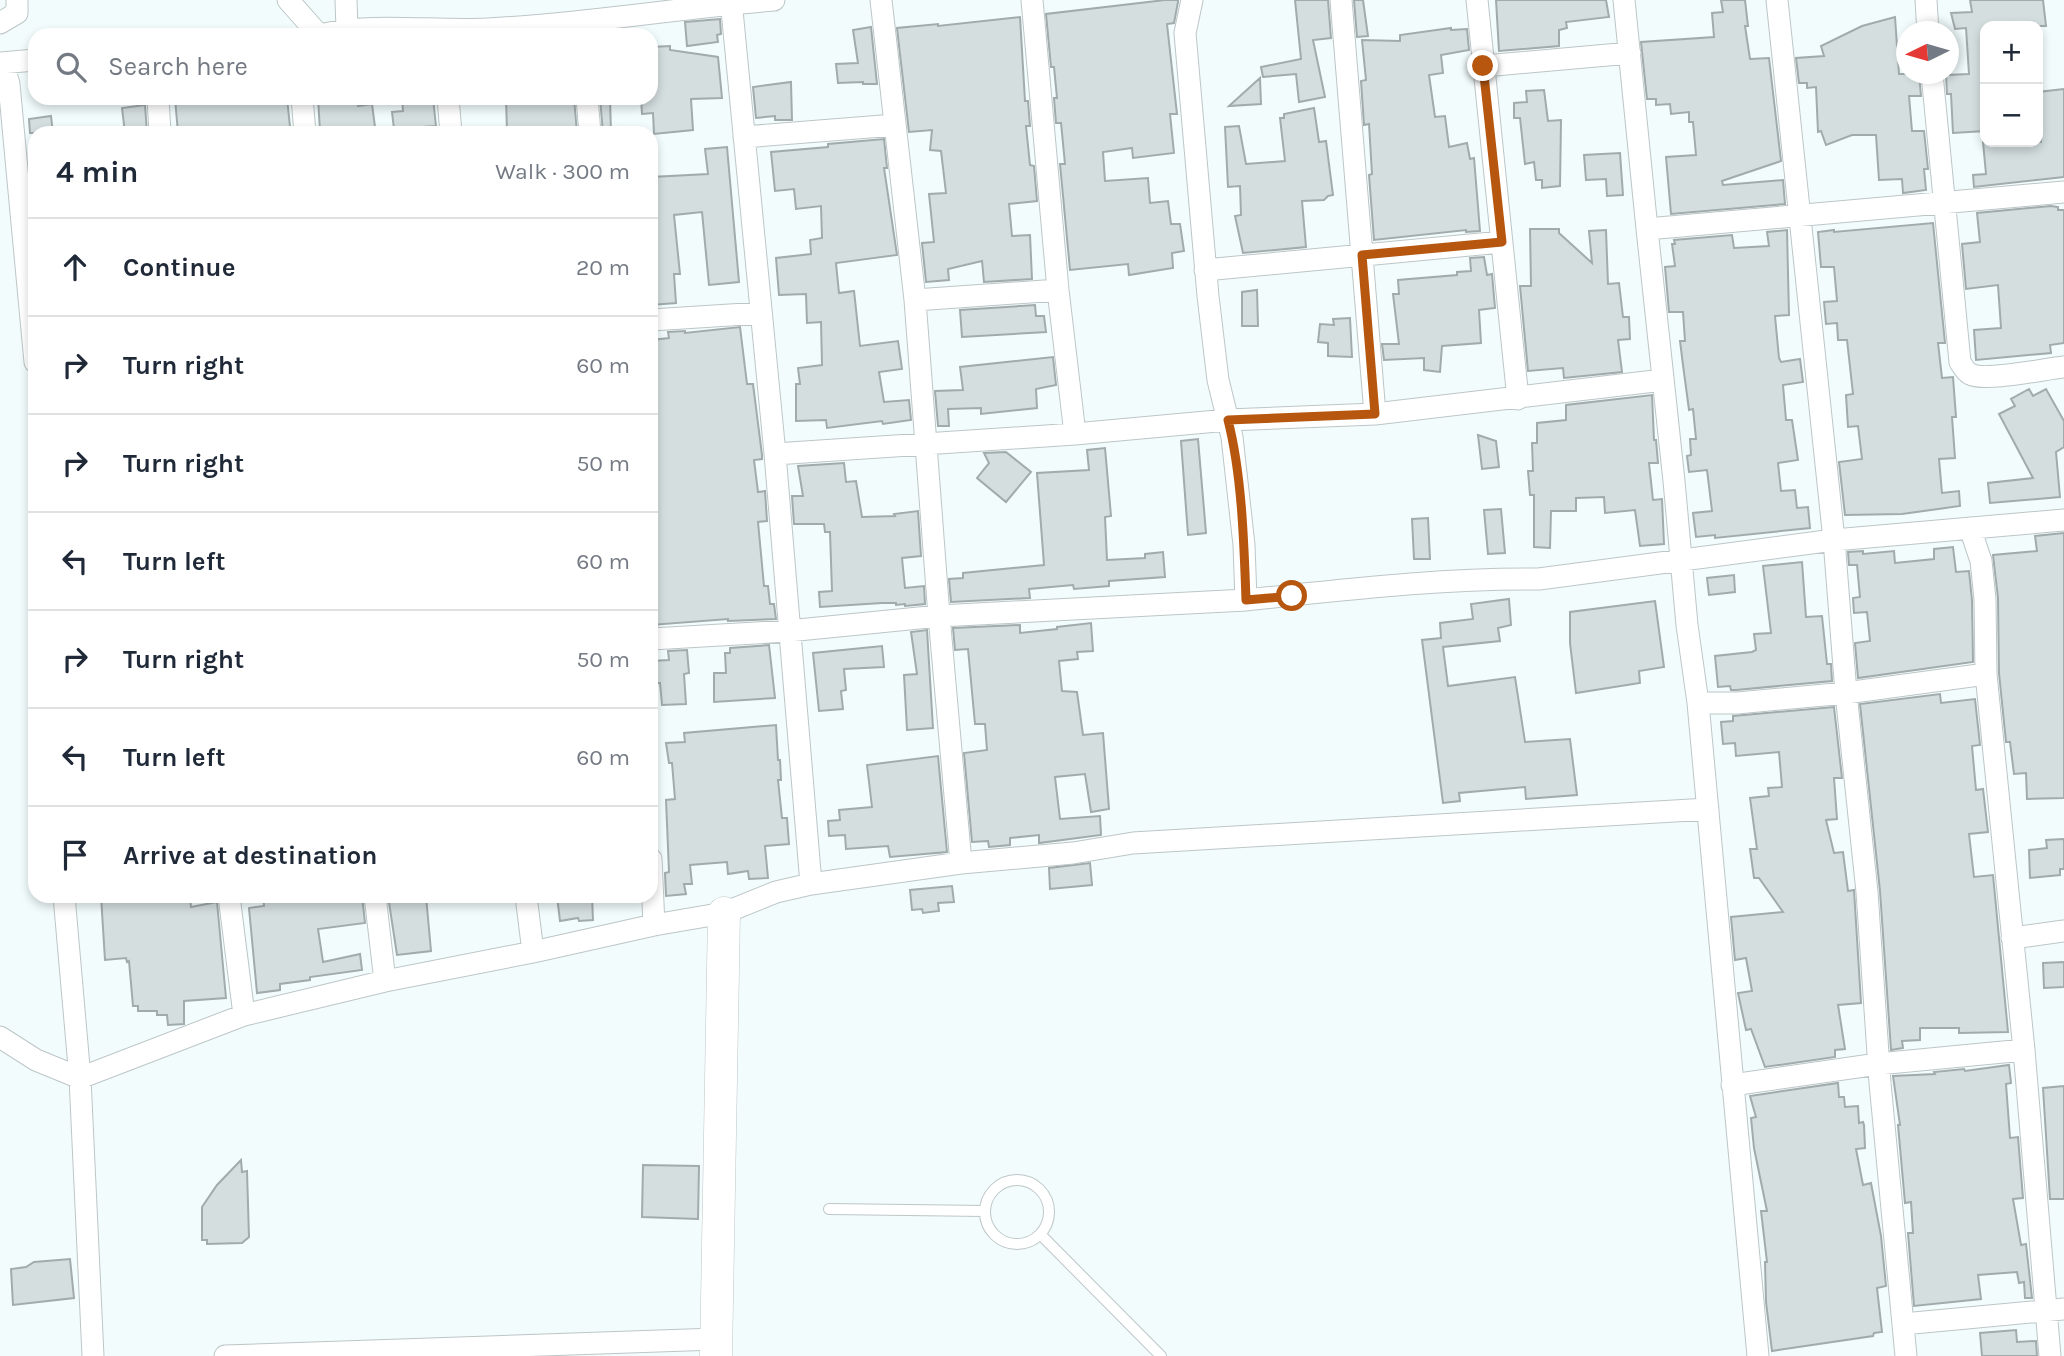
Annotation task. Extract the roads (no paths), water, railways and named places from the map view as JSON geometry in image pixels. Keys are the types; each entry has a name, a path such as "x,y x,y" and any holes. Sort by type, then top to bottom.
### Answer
{"street":[{"path":"0,23 17,13 17,0"},
{"path":"288,0 313,28"},
{"path":"346,0 347,28"},
{"path":"494,28 775,0"},
{"path":"881,0 915,300 961,863"},
{"path":"1032,0 1058,290 1075,435"},
{"path":"1192,0 1185,33 1205,270 1218,380 1232,438 1244,545 1246,600"},
{"path":"1340,0 1375,414"},
{"path":"1477,0 1518,399"},
{"path":"1624,0 1682,560 1686,625 1699,703 1758,1356"},
{"path":"1777,0 1835,540 1846,694 1867,892 1878,1064 1906,1356"},
{"path":"1926,0 1927,21"},
{"path":"732,3 775,454 811,884"},
{"path":"1483,66 1630,53"},
{"path":"28,61 1,63 9,84 28,287"},
{"path":"1933,84 1960,362 1968,373 1978,377 2012,375 2026,370 2064,366"},
{"path":"158,105 160,126"},
{"path":"303,105 304,126"},
{"path":"449,105 450,126"},
{"path":"588,105 589,126"},
{"path":"744,137 895,125"},
{"path":"1647,229 2064,192"},
{"path":"1205,270 1502,242"},
{"path":"915,300 1058,290"},
{"path":"658,320 761,313"},
{"path":"775,454 1075,435 1228,420 1375,414 1662,380"},
{"path":"658,639 788,631 939,617 1246,600 1330,590 1498,578 1539,579 1835,540 2064,520"},
{"path":"1970,527 1981,561 1985,599 1986,674 2012,938 2055,1310 2050,1356"},
{"path":"1699,703 1737,703 1846,694 1986,674"},
{"path":"0,1037 36,1060 80,1078 244,1015 385,981 724,913 776,892 811,884 961,863 1073,853 1133,843 1708,809"},
{"path":"65,903 80,1078 93,1356"},
{"path":"230,903 244,1015"},
{"path":"377,903 385,981"},
{"path":"527,903 533,952"},
{"path":"653,903 654,925"},
{"path":"225,1356 716,1348 724,913"},
{"path":"2012,938 2064,931"},
{"path":"1732,1085 1878,1064 2024,1050"},
{"path":"1903,1324 2055,1310"}],"lane":[{"path":"1022,1180 1038,1187 1048,1202 1049,1220 1041,1235 1026,1244 1017,1245 1000,1240 988,1227 985,1211 991,1194 1004,1182 1022,1180"},
{"path":"829,1209 985,1211"},
{"path":"1041,1235 1161,1356"}]}
